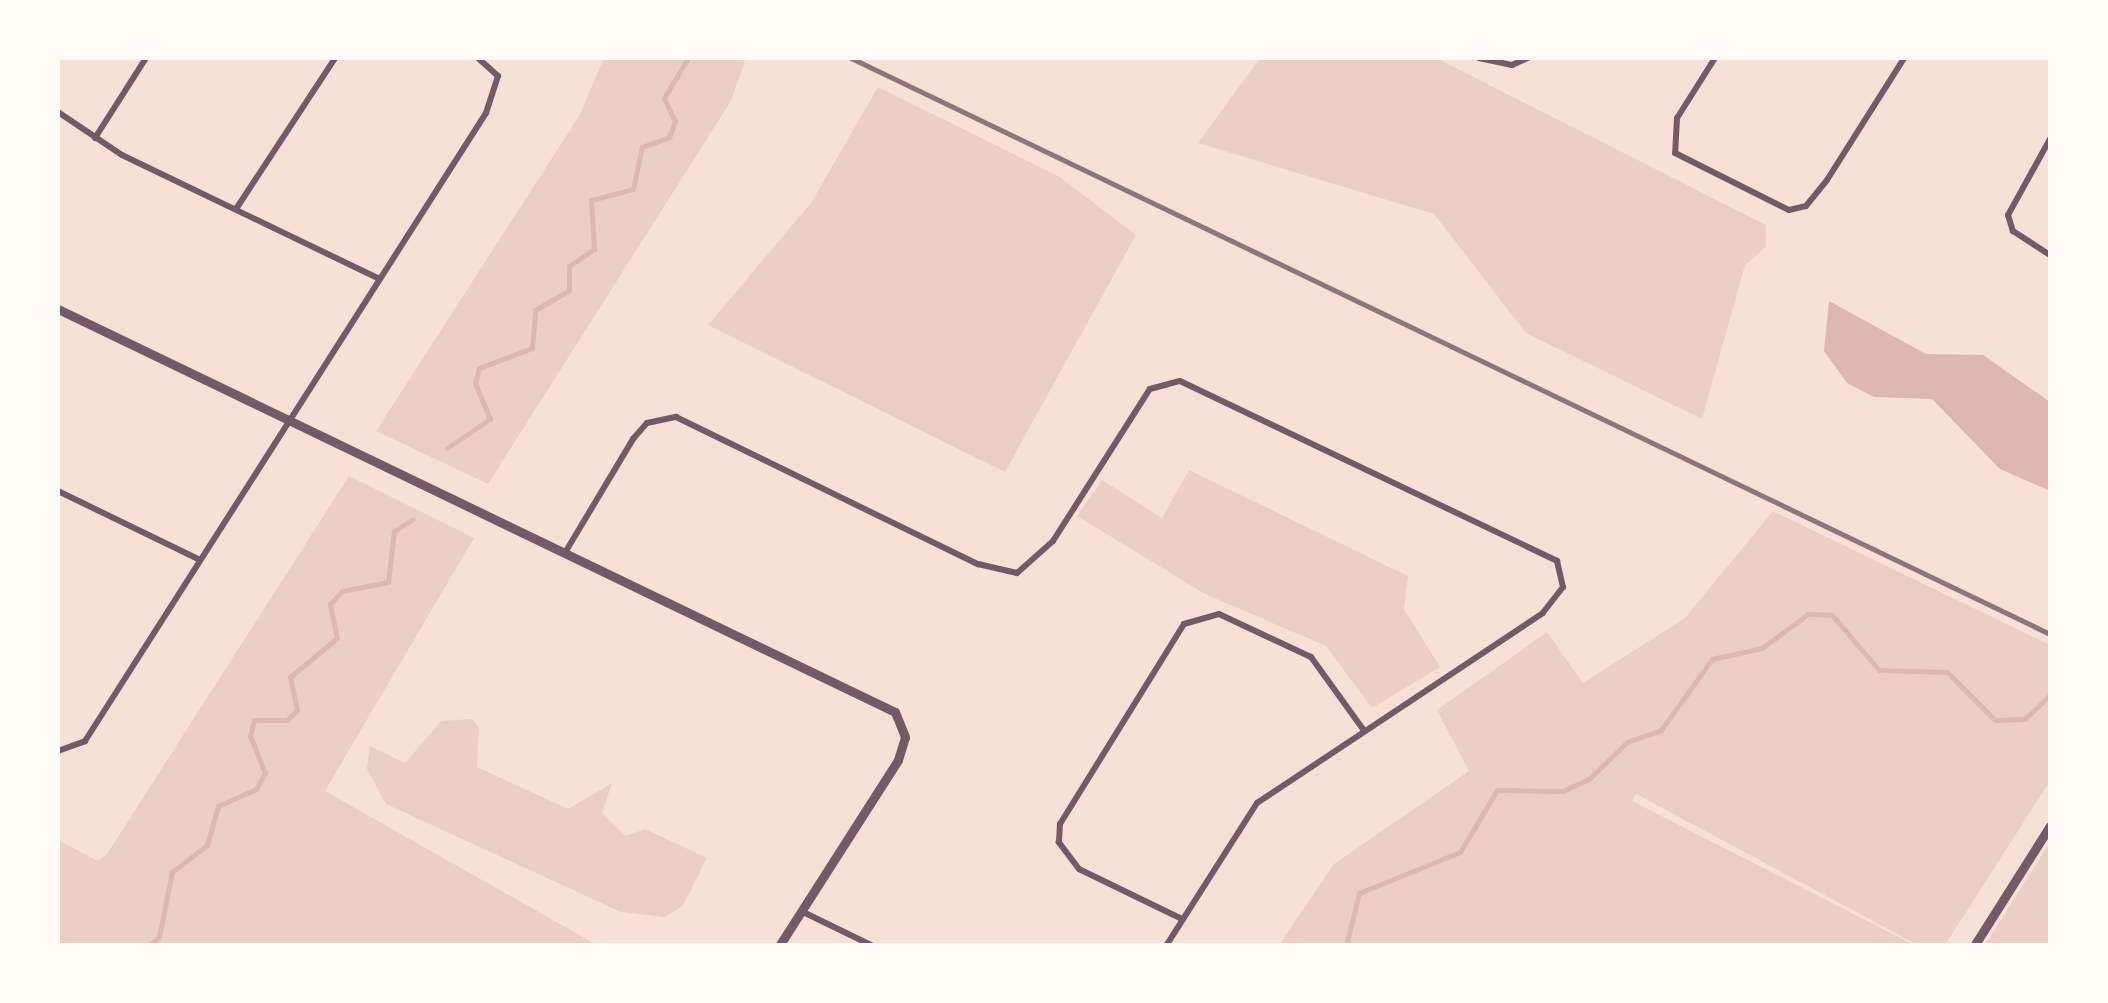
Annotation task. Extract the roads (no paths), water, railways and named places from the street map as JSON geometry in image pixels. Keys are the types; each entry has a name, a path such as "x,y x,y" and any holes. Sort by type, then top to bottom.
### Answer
{"street":[{"path":"95,138 146,58"},
{"path":"236,209 335,58"},
{"path":"58,751 85,742 497,92 498,76 478,58"},
{"path":"1479,58 1512,65 1528,58"},
{"path":"1715,58 1678,118 1676,153 1788,210 1806,206 1826,180 1904,58"},
{"path":"58,112 95,138 380,279"},
{"path":"2050,138 2008,214 2013,231 2050,255"},
{"path":"58,309 895,712 904,748 779,946"},
{"path":"566,551 633,439 647,423 676,417 978,564 1017,572 1053,540 1150,390 1180,381 1557,561 1562,587 1544,613 1363,729 1257,803 1166,946"},
{"path":"58,491 200,560"},
{"path":"1182,919 1079,869 1059,842 1060,824 1184,624 1219,614 1311,656 1363,729"},
{"path":"1974,946 2050,826"},
{"path":"802,911 874,946"}],"waterway":[{"path":"447,448 490,419 475,384 479,368 532,348 535,310 569,290 569,266 594,249 591,200 633,189 642,147 669,137 675,121 664,98 688,58"},
{"path":"148,946 159,937 172,872 207,845 218,806 256,789 265,773 250,736 254,720 287,720 297,710 290,677 337,638 330,604 342,591 388,582 394,531 413,519"},
{"path":"1346,946 1359,893 1460,852 1497,790 1563,791 1589,779 1627,742 1661,730 1712,659 1762,648 1808,614 1832,615 1879,670 1947,672 1995,720 2025,719 2050,695"}],"railway":[{"path":"851,58 2050,634"}]}
